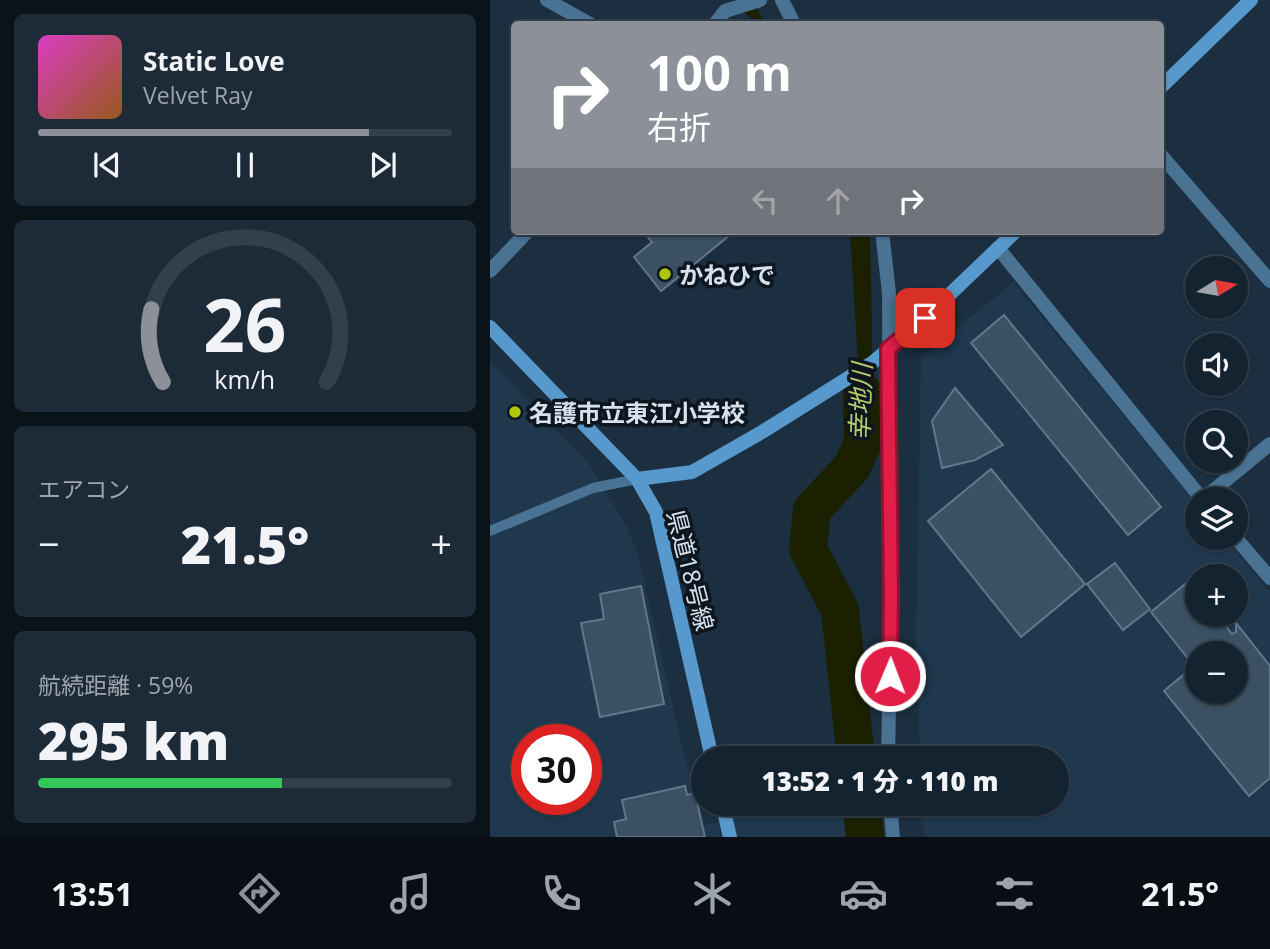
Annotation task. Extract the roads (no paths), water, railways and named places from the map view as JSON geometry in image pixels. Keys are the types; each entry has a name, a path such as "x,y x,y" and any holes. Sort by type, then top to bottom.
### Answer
{"street":[{"path":"547,0 585,21"},
{"path":"717,21 725,11 760,0"},
{"path":"782,0 792,21"},
{"path":"1164,84 1251,0"},
{"path":"1164,158 1270,281"},
{"path":"490,271 524,235"},
{"path":"882,235 889,293 891,580 888,746"},
{"path":"637,479 692,472 872,363 925,318 1012,235"},
{"path":"998,248 1192,487"},
{"name":"県道18号線","path":"490,327 637,479 656,512 709,746"},
{"path":"1217,487 1270,444"},
{"path":"1246,550 1270,578"},
{"path":"725,816 730,837"},
{"path":"891,816 893,837"}],"lane":[{"path":"490,531 593,488 637,479"}],"waterway":[{"name":"幸地川","path":"855,746 840,610 808,549 812,510 852,467 863,443 862,391"},
{"name":"幸地川","path":"863,816 865,837"}],"place":[{"name":"かねひで","path":"665,274"},
{"name":"名護市立東江小学校","path":"515,412"}]}
